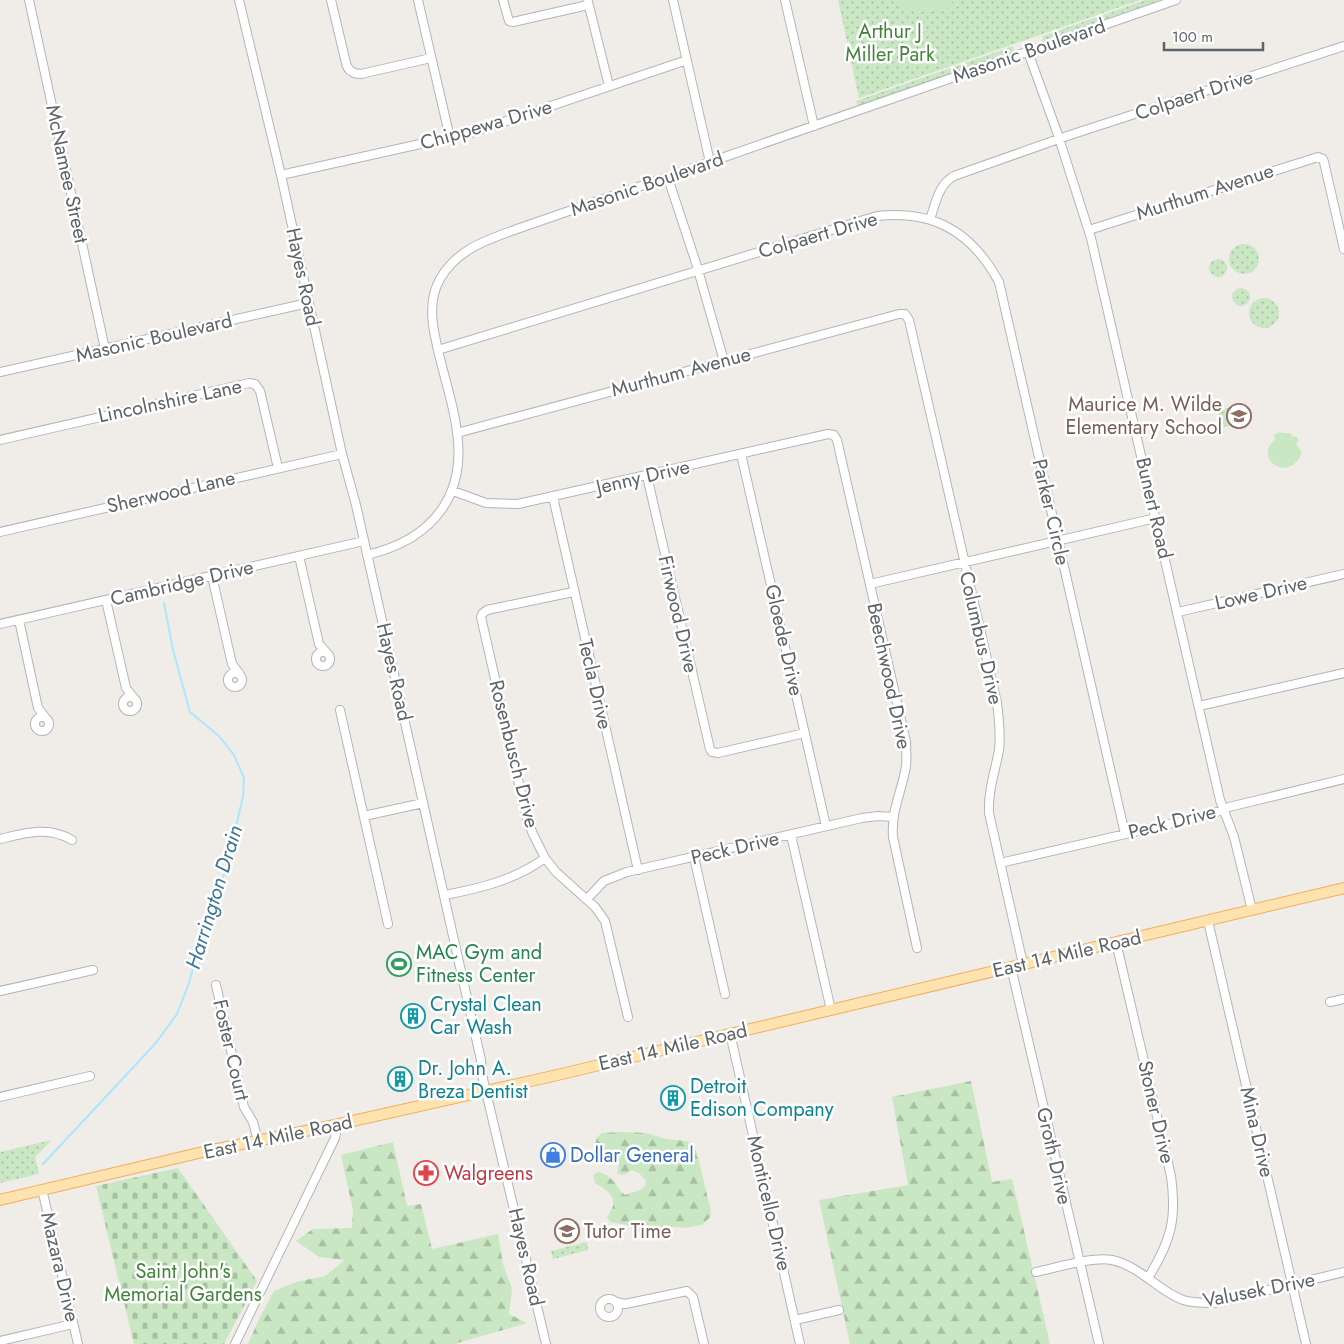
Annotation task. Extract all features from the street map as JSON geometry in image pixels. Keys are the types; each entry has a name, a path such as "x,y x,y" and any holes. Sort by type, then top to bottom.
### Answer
{"main road":[{"name":"East 14 Mile Road","path":"0,1200 207,1151 335,1126 486,1091 1344,888"}],"street":[{"name":"McNamee Street","path":"29,0 105,349"},
{"name":"Hayes Road","path":"239,0 281,175 342,454 364,541 445,895 486,1091 546,1344"},
{"path":"331,0 346,63 351,72 362,74 431,58"},
{"path":"418,0 450,138"},
{"path":"503,0 509,21 513,22 588,2 609,86"},
{"path":"673,0 710,162"},
{"path":"785,0 814,126"},
{"name":"Masonic Boulevard","path":"367,555 394,548 419,533 432,522 453,491 459,460 458,433 438,350 432,316 436,288 444,273 462,253 510,232 1176,0"},
{"name":"Colpaert Drive","path":"438,350 877,216 902,214 930,219 939,193 946,180 966,171 1344,46"},
{"name":"Bunert Road","path":"1028,52 1089,230 1223,810 1234,836 1252,910"},
{"name":"Chippewa Drive","path":"281,175 450,138 500,124 687,60"},
{"name":"Murthum Avenue","path":"1089,230 1314,157 1320,157 1324,162 1344,249"},
{"path":"668,178 724,361"},
{"name":"Parker Circle","path":"930,219 944,224 968,240 984,258 999,282 1125,834"},
{"name":"Masonic Boulevard","path":"0,372 308,303"},
{"name":"Murthum Avenue","path":"458,433 899,314 906,314"},
{"name":"Columbus Drive","path":"906,314 909,320 1000,720 999,748 989,800 991,822 1023,964"},
{"name":"Lincolnshire Lane","path":"0,440 249,383 255,384 260,391 278,468"},
{"name":"Jenny Drive","path":"453,491 470,498 498,505 518,504 828,434 834,435"},
{"name":"Beechwood Drive","path":"834,435 837,440 906,742 906,768 893,817 893,837 917,948"},
{"name":"Sherwood Lane","path":"0,532 342,454"},
{"name":"Gloede Drive","path":"741,454 826,826"},
{"name":"Firwood Drive","path":"647,476 708,746 712,752 718,753 805,733"},
{"name":"Tecla Drive","path":"553,497 573,592 638,870"},
{"path":"870,584 1156,518"},
{"name":"Cambridge Drive","path":"0,624 364,541"},
{"path":"300,556 319,644 317,664 323,667 328,665 330,656 319,644"},
{"name":"Lowe Drive","path":"1178,612 1344,574"},
{"path":"212,576 232,664 228,679 229,684 233,687 238,687 243,681 242,676 232,664"},
{"name":"Rosenbusch Drive","path":"573,592 487,610 482,614 482,620 527,818 545,858 562,877 599,911 605,921 628,1017"},
{"path":"106,600 126,688 122,703 124,708 132,711 137,705 137,700 126,688"},
{"path":"19,620 38,708 35,726 37,730 47,730 49,721 38,708"},
{"path":"318,654 326,653"},
{"path":"230,674 234,672 239,673"},
{"path":"1199,706 1344,673"},
{"path":"124,698 133,697"},
{"path":"340,710 388,924"},
{"path":"36,718 45,717"},
{"name":"Peck Drive","path":"1000,863 1212,814 1229,807 1344,779"},
{"path":"364,816 423,803"},
{"name":"Peck Drive","path":"587,900 604,881 615,876 862,818 893,817"},
{"path":"0,839 30,833 52,832 62,834 72,840"},
{"path":"791,835 831,1010"},
{"path":"694,857 725,994"},
{"path":"445,895 496,884 524,872 545,858"},
{"name":"Mina Drive","path":"1208,921 1306,1344"},
{"name":"Stoner Drive","path":"1116,942 1169,1167 1173,1192 1174,1213 1169,1238 1148,1278"},
{"name":"Groth Drive","path":"1011,967 1099,1344"},
{"path":"0,992 93,970"},
{"name":"Foster Court","path":"216,985 244,1107 253,1122 258,1141"},
{"path":"1330,1002 1344,999"},
{"name":"Monticello Drive","path":"730,1033 800,1344"},
{"path":"0,1097 90,1076"},
{"path":"235,1344 335,1138 335,1126"},
{"name":"Mazara Drive","path":"42,1190 78,1344"},
{"name":"Valusek Drive","path":"1036,1272 1093,1260 1112,1260 1127,1266 1183,1300 1202,1303 1292,1285 1344,1272"},
{"path":"625,1304 614,1316 608,1317 603,1315 600,1310 601,1304 605,1300 611,1299 625,1304 687,1290 693,1296 704,1344"},
{"path":"616,1302 618,1311"},
{"path":"795,1320 839,1310"},
{"path":"0,1341 73,1324"}],"green space":[{"name":"Arthur J Miller Park","path":"838,0 1140,0 859,98"},
{"path":"894,0 952,0 953,6 938,11 922,12 900,5"},
{"path":"1145,0 1161,0 1042,41 1043,36"},
{"path":"1013,46 1014,51 858,106 856,101"},
{"path":"1244,244 1255,248 1259,259 1255,270 1244,274 1233,270 1229,259 1233,248"},
{"path":"1214,259 1222,259 1227,264 1225,275 1214,277 1209,272 1209,264"},
{"path":"1237,288 1245,288 1250,293 1248,304 1237,306 1232,301 1232,293"},
{"path":"1264,298 1275,302 1279,313 1275,324 1264,328 1253,324 1249,313 1253,302"},
{"path":"1238,405 1243,421 1222,428 1217,411"},
{"path":"1280,432 1290,433 1293,437 1296,436 1299,441 1296,443 1302,453 1296,463 1281,468 1270,460 1268,453 1269,447 1275,440 1274,435"},
{"path":"971,1081 992,1182 1012,1179 1050,1344 850,1344 819,1200 908,1185 892,1097"},
{"path":"602,1133 646,1133 666,1139 687,1141 694,1146 711,1216 702,1225 684,1228 668,1226 639,1233 627,1225 610,1222 607,1217 613,1206 612,1197 595,1183 593,1175 598,1172 608,1176 625,1195 640,1190 645,1186 646,1181 639,1173 632,1170 624,1175 617,1174 619,1163 601,1156 595,1147 596,1138"},
{"path":"52,1140 35,1157 39,1174 0,1183 0,1152"},
{"path":"393,1142 407,1206 421,1204 432,1249 498,1234 503,1264 512,1289 509,1314 527,1323 454,1344 248,1344 274,1291 296,1282 325,1276 345,1260 319,1257 296,1241 313,1229 352,1228 353,1210 341,1155"},
{"name":"Saint John's Memorial Gardens","path":"178,1168 257,1281 224,1344 134,1344 96,1186"},
{"path":"587,1242 588,1250 553,1259 551,1251"}],"waterway":[{"name":"Harrington Drain","path":"43,1164 155,1044 177,1014 225,872 243,797 244,778 234,755 219,736 190,712 173,650 164,603"}],"place":[{"name":"Maurice M. Wilde Elementary School","path":"1239,416"},
{"name":"MAC Gym and Fitness Center","path":"399,964"},
{"name":"Crystal Clean Car Wash","path":"413,1016"},
{"name":"Dr. John A. Breza Dentist","path":"400,1079"},
{"name":"Detroit Edison Company","path":"673,1098"},
{"name":"Dollar General","path":"553,1155"},
{"name":"Walgreens","path":"426,1173"},
{"name":"Tutor Time","path":"567,1231"}]}
